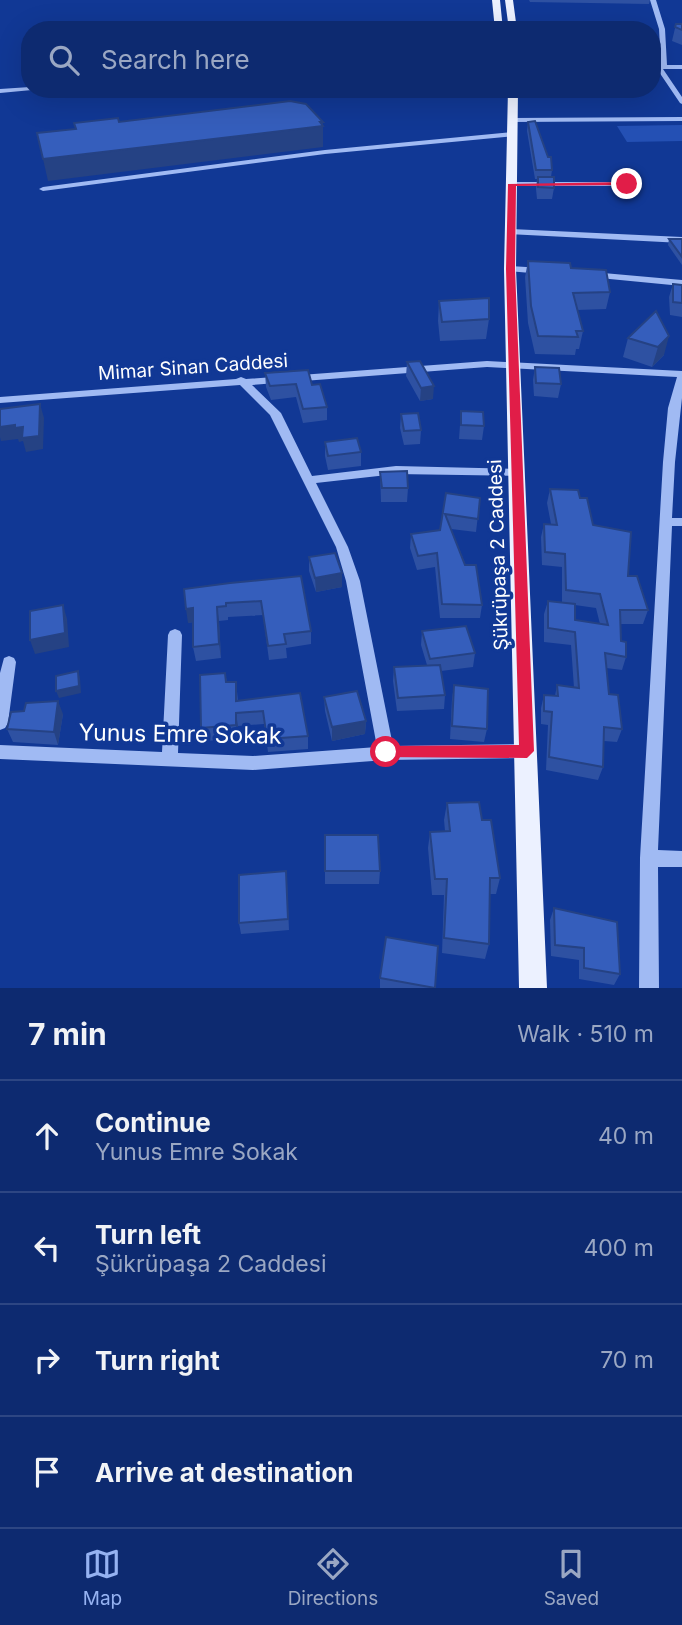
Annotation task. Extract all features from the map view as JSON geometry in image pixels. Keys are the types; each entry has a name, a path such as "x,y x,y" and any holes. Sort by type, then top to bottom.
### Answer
{"main road":[{"path":"496,0 498,21"},
{"path":"509,0 512,21"},
{"path":"507,98 511,127"},
{"path":"511,127 513,98"},
{"name":"Şükrüpaşa 2 Caddesi","path":"511,127 510,269 533,988"}],"street":[{"path":"653,0 660,21"},
{"path":"661,26 661,38"},
{"path":"662,29 672,29"},
{"path":"661,67 682,67"},
{"path":"661,71 682,102"},
{"path":"0,91 21,90"},
{"path":"43,188 511,127 682,119"},
{"path":"512,184 627,184"},
{"path":"511,232 682,240"},
{"path":"510,269 550,272"},
{"path":"576,274 682,283"},
{"name":"Mimar Sinan Caddesi","path":"0,400 241,380 487,364 682,375"},
{"path":"649,988 649,858 682,375"},
{"path":"241,380 275,413 342,547 353,581 386,752"},
{"path":"310,480 396,470 518,472"},
{"path":"170,759 175,635"},
{"path":"0,723 9,662"},
{"name":"Yunus Emre Sokak","path":"0,752 253,762 386,752 527,751"},
{"path":"649,858 682,859"}],"shaded area":[{"path":"682,125 682,141 627,142 617,126"}],"building":[{"path":"290,101 306,104 323,122 320,122 323,126 43,159 37,133 76,129 74,123 118,118 119,122"},
{"path":"535,121 548,157 551,157 552,170 536,170 528,122"},
{"path":"538,177 554,177 554,188 538,187"},
{"path":"669,239 682,239 682,257"},
{"path":"528,261 570,263 571,268 606,270 610,292 573,293 583,331 576,331 578,337 538,336 531,306"},
{"path":"673,284 682,285 682,303 673,302"},
{"path":"489,298 489,319 442,322 439,301"},
{"path":"656,311 669,336 658,347 628,338"},
{"path":"420,361 434,386 421,388 407,362"},
{"path":"535,367 559,368 561,384 536,383"},
{"path":"308,370 312,385 320,384 327,407 303,409 296,384 270,386 265,373"},
{"path":"40,404 39,436 22,438 23,427 0,427 0,409"},
{"path":"461,411 483,412 484,426 461,425"},
{"path":"418,413 421,430 404,431 401,414"},
{"path":"357,438 361,452 328,456 325,442"},
{"path":"407,471 408,488 382,488 380,472"},
{"path":"550,489 578,490 580,498 587,498 593,525 631,532 628,576 637,576 648,610 620,610 621,641 626,642 626,657 605,653 609,694 618,695 622,729 604,727 603,767 549,757 552,712 544,711 544,695 558,696 557,685 579,688 575,632 548,628 548,601 575,604 575,620 608,625 600,594 566,590 565,554 545,552 544,524 557,525"},
{"path":"446,493 480,498 478,519 445,514 465,565 476,565 482,605 442,604 437,553 418,556 411,534 440,530"},
{"path":"335,553 342,573 315,578 309,557"},
{"path":"301,576 311,631 284,634 286,644 268,646 261,601 226,603 226,606 217,607 219,644 193,647 193,608 186,609 184,589"},
{"path":"63,605 65,633 30,640 30,611"},
{"path":"466,626 475,653 430,659 422,631"},
{"path":"440,665 445,695 398,698 394,667"},
{"path":"78,671 79,686 56,691 56,676"},
{"path":"225,673 226,682 236,682 236,701 300,693 308,736 267,739 263,711 236,713 236,725 201,728 200,675"},
{"path":"454,685 488,689 487,729 452,726"},
{"path":"357,691 366,721 332,727 324,697"},
{"path":"58,701 54,732 7,729 11,712 24,711 26,703"},
{"path":"479,802 482,820 491,820 500,878 490,878 489,944 444,938 447,879 435,879 430,832 450,831 447,803"},
{"path":"325,835 378,835 380,871 325,871"},
{"path":"286,871 288,919 239,923 239,875"},
{"path":"554,908 617,922 620,974 584,968 584,948 555,945"},
{"path":"386,937 438,946 435,988 380,978"}],"route":[{"path":"386,752 527,751 510,269 512,184 627,184"}]}
